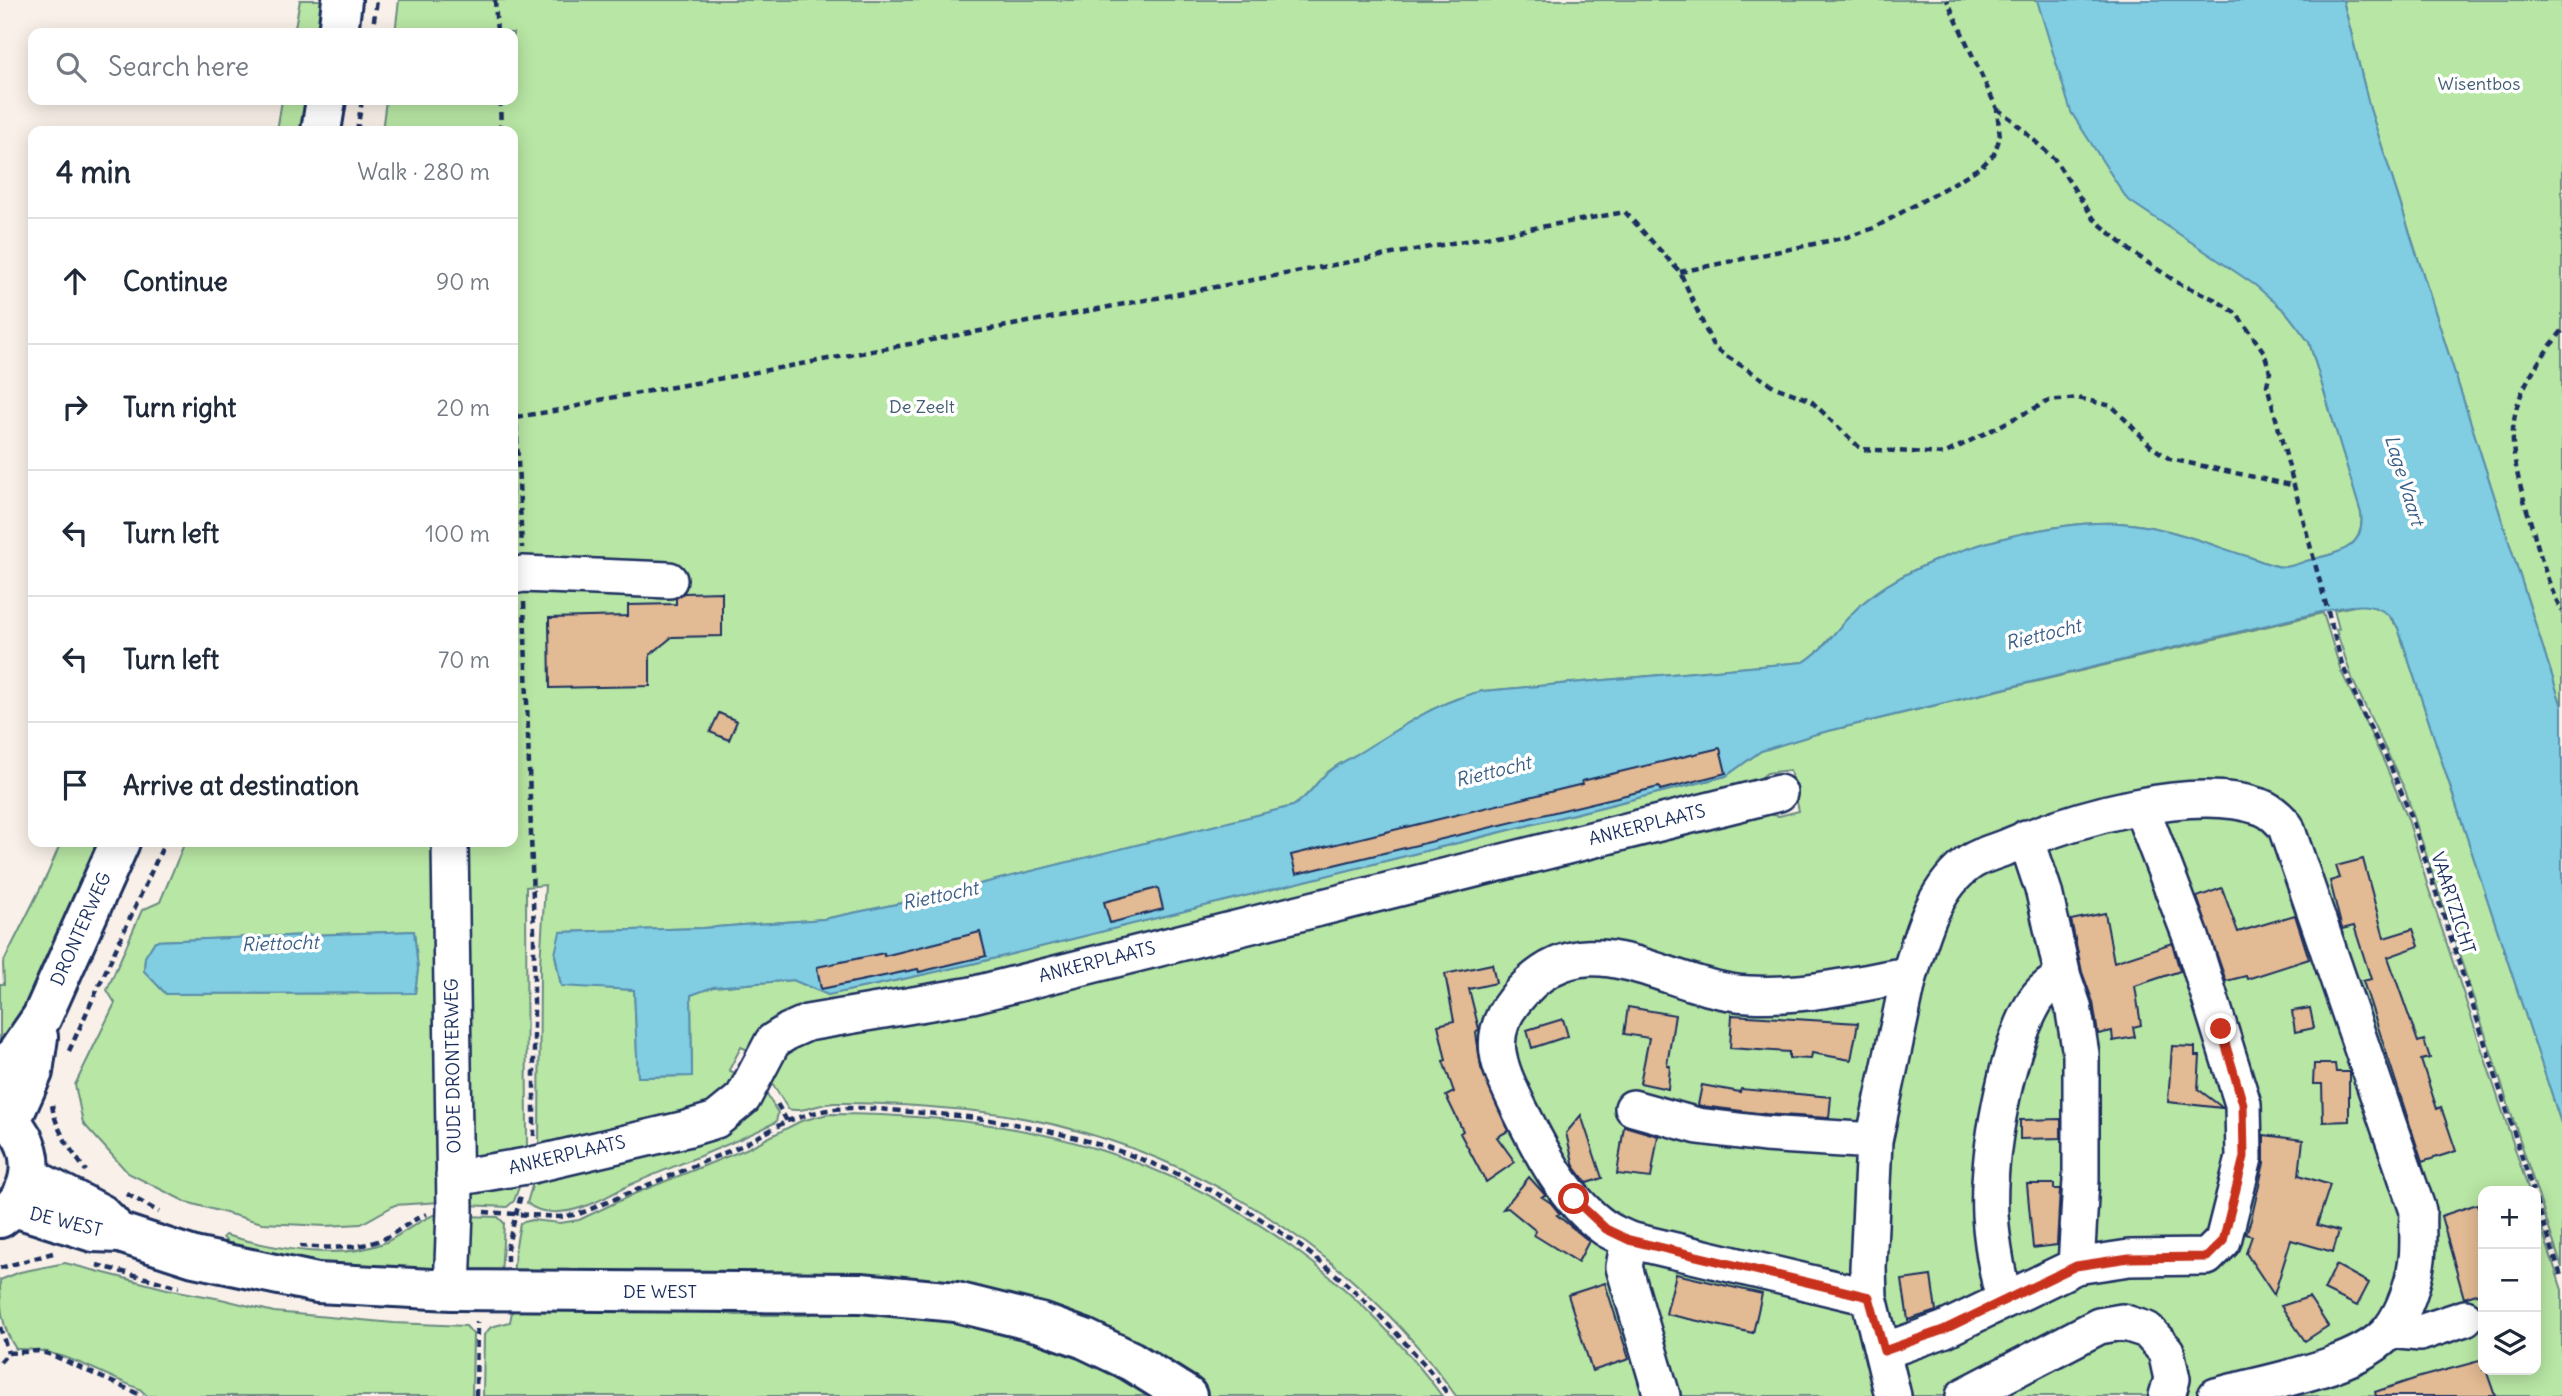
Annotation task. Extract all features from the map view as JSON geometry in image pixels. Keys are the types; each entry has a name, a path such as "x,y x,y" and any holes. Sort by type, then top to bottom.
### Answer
{"main road":[{"path":"339,28 342,0"},
{"path":"322,126 325,105"},
{"name":"DRONTERWEG","path":"0,1078 42,1017 118,847"},
{"name":"DRONTERWEG","path":"5,1117 33,1072 42,1017"},
{"path":"5,1117 25,1141 29,1152 14,1201"},
{"name":"DE WEST","path":"14,1201 93,1232 120,1233 194,1257 317,1283 452,1290 861,1293 956,1302 1041,1323 1085,1339 1131,1361 1187,1396"}],"street":[{"path":"518,575 669,580"},
{"name":"ANKERPLAATS","path":"454,1175 473,1175 532,1165 716,1120 743,1098 773,1041 807,1023 972,995 1779,793"},
{"path":"1893,1396 1869,1297 1874,1141 1908,981 1920,941 1939,896 1952,878 1972,861 2026,838 2087,818 2141,807 2212,800 2236,801 2262,808 2276,815 2286,827 2418,1211 2417,1260 2407,1298 2390,1330 2367,1349 2341,1362 2216,1396"},
{"path":"1884,1351 1943,1330 2076,1266 2129,1258 2207,1257 2223,1241 2244,1157 2243,1104 2191,937 2141,807"},
{"path":"2026,838 2044,892 2063,977 2073,1006 2081,1054 2081,1180 2076,1266"},
{"name":"OUDE DRONTERWEG","path":"450,847 454,1175 452,1290"},
{"path":"1869,1297 1629,1240 1606,1229 1574,1199 1550,1164 1508,1084 1496,1043 1502,1016 1524,987 1553,967 1582,958 1604,957 1689,982 1746,994 1793,995 1896,977 1908,981"},
{"path":"2004,1300 1995,1262 1990,1214 1991,1166 2005,1084 2017,1044 2035,1000 2050,984 2063,977"},
{"path":"1633,1108 1698,1126 1764,1134 1874,1141"},
{"path":"1629,1240 1624,1267 1662,1396"},
{"path":"2390,1330 2420,1333 2465,1318"},
{"path":"1964,1396 2099,1326 2122,1322 2147,1330 2166,1351 2172,1379 2168,1396"}],"path":[{"path":"373,28 377,0"},
{"path":"495,0 496,28"},
{"path":"1680,272 1847,237 1874,228 1982,166 1994,154 2000,137 1997,109 1947,0"},
{"path":"358,126 361,105"},
{"path":"500,105 502,126"},
{"name":"VAARTZICHT","path":"1997,109 2020,126 2055,160 2094,219 2132,252 2178,282 2236,313 2264,352 2270,372 2267,384 2342,664 2411,816 2531,1186"},
{"path":"518,417 1115,307 1340,262 1625,212 1680,272 1714,348 1775,387 1810,400 1861,449 1944,454 2049,401 2078,398 2112,407 2152,447 2170,459 2296,486"},
{"path":"2562,331 2540,358 2521,392 2514,411 2511,434 2516,471 2549,581 2562,611"},
{"path":"518,575 534,933 532,1165"},
{"path":"72,1043 163,847"},
{"path":"758,1073 787,1121"},
{"path":"51,1102 61,1135 88,1174"},
{"path":"292,1245 367,1245 384,1239 424,1214 436,1210 560,1217 579,1214 741,1146 787,1121 817,1112 848,1108 941,1114 1002,1122 1101,1145 1169,1170 1249,1211 1299,1243 1372,1307 1449,1396"},
{"path":"124,1193 161,1212"},
{"path":"2541,1215 2562,1279"},
{"name":"DE WEST","path":"53,1253 66,1256"},
{"name":"DE WEST","path":"92,1264 184,1288"},
{"path":"476,1396 477,1322"},
{"path":"0,1327 8,1353"},
{"path":"0,1362 8,1353 38,1351 143,1396"}],"green space":[{"path":"300,0 330,0 327,28 295,28"},
{"name":"De Zeelt","path":"399,0 2192,0 2259,250 2277,304 2309,342 2361,513 2359,535 2348,547 2330,555 2279,567 2182,535 2135,524 2089,524 2021,534 1950,555 1889,584 1856,609 1820,649 1804,662 1483,691 1467,695 1424,714 1338,765 1293,806 916,900 824,919 703,928 561,932 555,955 561,985 634,990 638,1077 692,1076 691,995 713,987 793,980 828,995 976,963 1726,776 1761,751 1816,734 2323,613 2341,671 2408,819 2527,1186 2478,1186 2478,1375 2541,1375 2541,1226 2562,1290 2562,1396 1456,1396 1411,1339 1360,1287 1303,1241 1242,1201 1177,1167 1108,1140 1038,1121 966,1110 851,1103 788,1109 769,1078 769,1065 779,1047 791,1038 990,998 1704,819 1706,822 1750,811 1779,816 1799,811 1790,770 1767,773 1738,796 970,986 796,1018 773,1032 757,1054 741,1047 729,1070 746,1079 729,1101 714,1112 699,1119 542,1154 539,1152 540,964 545,885 526,887 527,1158 487,1167 464,1165 468,1107 467,896 439,900 442,1171 440,1202 395,1205 361,1224 326,1226 262,1223 186,1202 128,1173 83,1123 75,1085 115,1003 107,990 142,910 160,902 183,847 518,847 518,126 383,126 385,105 518,105 518,28 396,28","holes":["414,931 418,969 415,993 166,994 144,971 145,957 155,941"]},
{"name":"Wisentbos","path":"2343,0 2562,0 2562,707 2370,109"},
{"path":"281,105 314,105 311,126 278,126"},
{"path":"2365,604 2385,611 2398,628 2562,1126 2562,1268 2541,1204 2541,1186 2535,1186 2405,790 2353,681 2336,630 2339,629 2334,610"},
{"path":"59,847 102,847 11,1045 0,1041 0,984 4,984 3,963"},
{"path":"761,1085 778,1113 776,1122 583,1207 546,1212 527,1203 536,1172"},
{"path":"828,1114 931,1118 1000,1126 1100,1150 1151,1168 1199,1190 1246,1216 1333,1279 1409,1354 1442,1396 1208,1396 1072,1319 513,1278 520,1223 532,1220 560,1223 579,1220 636,1193 746,1149 801,1121"},
{"path":"524,1173 514,1201 507,1207 467,1205 465,1192"},
{"path":"434,1215 446,1215 435,1277 356,1272 231,1247 223,1237 225,1235 306,1251 348,1251 386,1242"},
{"path":"464,1216 498,1217 504,1223 501,1277 475,1277 464,1266"},
{"path":"65,1263 274,1312 394,1323 466,1326 473,1334 472,1396 147,1396 140,1389 64,1357 48,1352 16,1349 2,1316 0,1280 20,1272"},
{"path":"514,1301 656,1302 735,1315 807,1315 835,1304 999,1322 1169,1396 483,1396 484,1335 491,1327 510,1322"}],"water":[{"path":"2037,0 2343,0 2370,109 2562,707 2562,1126 2398,628 2389,616 2366,606 2338,608 1816,734 1761,751 1726,776 976,963 828,995 793,980 713,987 691,995 692,1076 638,1077 634,990 561,986 555,954 560,932 703,928 824,919 916,900 1293,806 1338,765 1424,714 1467,695 1483,691 1804,662 1820,649 1856,609 1889,584 1950,555 2021,534 2089,524 2135,524 2182,535 2279,567 2330,555 2348,547 2359,535 2361,513 2309,342 2286,312 2255,285 2127,199 2071,112"},
{"name":"Riettocht","path":"414,931 418,969 415,993 166,994 144,971 145,957 155,941"}],"building":[{"path":"722,592 722,636 672,637 650,655 650,686 550,688 549,618 628,616 628,605 676,604 676,598 684,593"},
{"path":"719,713 737,721 729,740 710,732"},
{"path":"1720,748 1726,773 1296,874 1291,855"},
{"path":"2363,859 2384,938 2413,929 2419,946 2388,957 2418,1042 2424,1040 2430,1058 2421,1060 2437,1109 2441,1107 2456,1151 2422,1162 2363,981 2371,979 2354,926 2342,929 2330,881 2340,878 2336,866"},
{"path":"1158,888 1163,909 1110,923 1104,902"},
{"path":"2222,888 2238,932 2295,915 2309,959 2247,979 2246,976 2226,981 2197,897"},
{"path":"2105,913 2114,962 2172,943 2180,971 2135,986 2141,1025 2133,1027 2135,1037 2113,1041 2112,1031 2098,1034 2093,1002 2082,972 2071,920"},
{"path":"980,932 986,956 919,972 918,969 821,989 817,967 884,953 884,956"},
{"path":"1492,964 1496,983 1469,989 1479,1029 1476,1033 1481,1068 1508,1131 1497,1137 1515,1162 1486,1182 1460,1133 1463,1131 1446,1096 1454,1092 1443,1061 1446,1060 1438,1025 1454,1021 1445,974"},
{"path":"1628,1007 1675,1015 1667,1065 1670,1066 1668,1089 1640,1083 1649,1038 1624,1034"},
{"path":"2310,1008 2314,1028 2295,1032 2292,1011"},
{"path":"1732,1015 1858,1023 1851,1060 1812,1053 1811,1059 1789,1058 1789,1052 1730,1048"},
{"path":"1563,1019 1568,1036 1532,1048 1527,1030"},
{"path":"2172,1046 2195,1047 2195,1056 2200,1056 2198,1089 2223,1108 2168,1102"},
{"path":"2314,1064 2335,1064 2336,1072 2349,1072 2349,1121 2323,1122 2322,1084 2313,1084"},
{"path":"1702,1085 1740,1092 1741,1089 1831,1097 1829,1118 1766,1114 1698,1105"},
{"path":"1581,1115 1602,1178 1587,1183 1574,1166 1566,1133"},
{"path":"2061,1119 2061,1138 2020,1139 2020,1120"},
{"path":"1624,1126 1658,1136 1651,1178 1617,1174"},
{"path":"2264,1135 2303,1140 2299,1175 2330,1185 2317,1225 2339,1231 2333,1252 2291,1240 2274,1295 2246,1253 2252,1236 2246,1234 2264,1163"},
{"path":"1529,1177 1546,1196 1542,1197 1560,1214 1557,1215 1589,1241 1578,1262 1534,1235 1536,1231 1508,1208 1503,1209"},
{"path":"2027,1184 2054,1184 2054,1189 2060,1189 2057,1245 2033,1248"},
{"path":"2477,1204 2478,1294 2464,1298 2441,1216"},
{"path":"2336,1265 2369,1283 2357,1306 2324,1290"},
{"path":"1676,1274 1762,1294 1753,1333 1666,1314"},
{"path":"1931,1276 1936,1311 1908,1320 1902,1280"},
{"path":"1605,1283 1629,1359 1592,1371 1568,1295"},
{"path":"2309,1297 2328,1326 2305,1341 2281,1306"},
{"path":"2478,1361 2478,1375 2488,1375 2495,1396 2376,1396 2375,1392"}],"route":[{"path":"1574,1199 1606,1229 1629,1240 1869,1297 1884,1351 1943,1330 2076,1266 2129,1258 2207,1257 2223,1241 2244,1157 2243,1104 2221,1029"}],"water label":[{"name":"Lage Vaart","path":"2405,480"}]}
